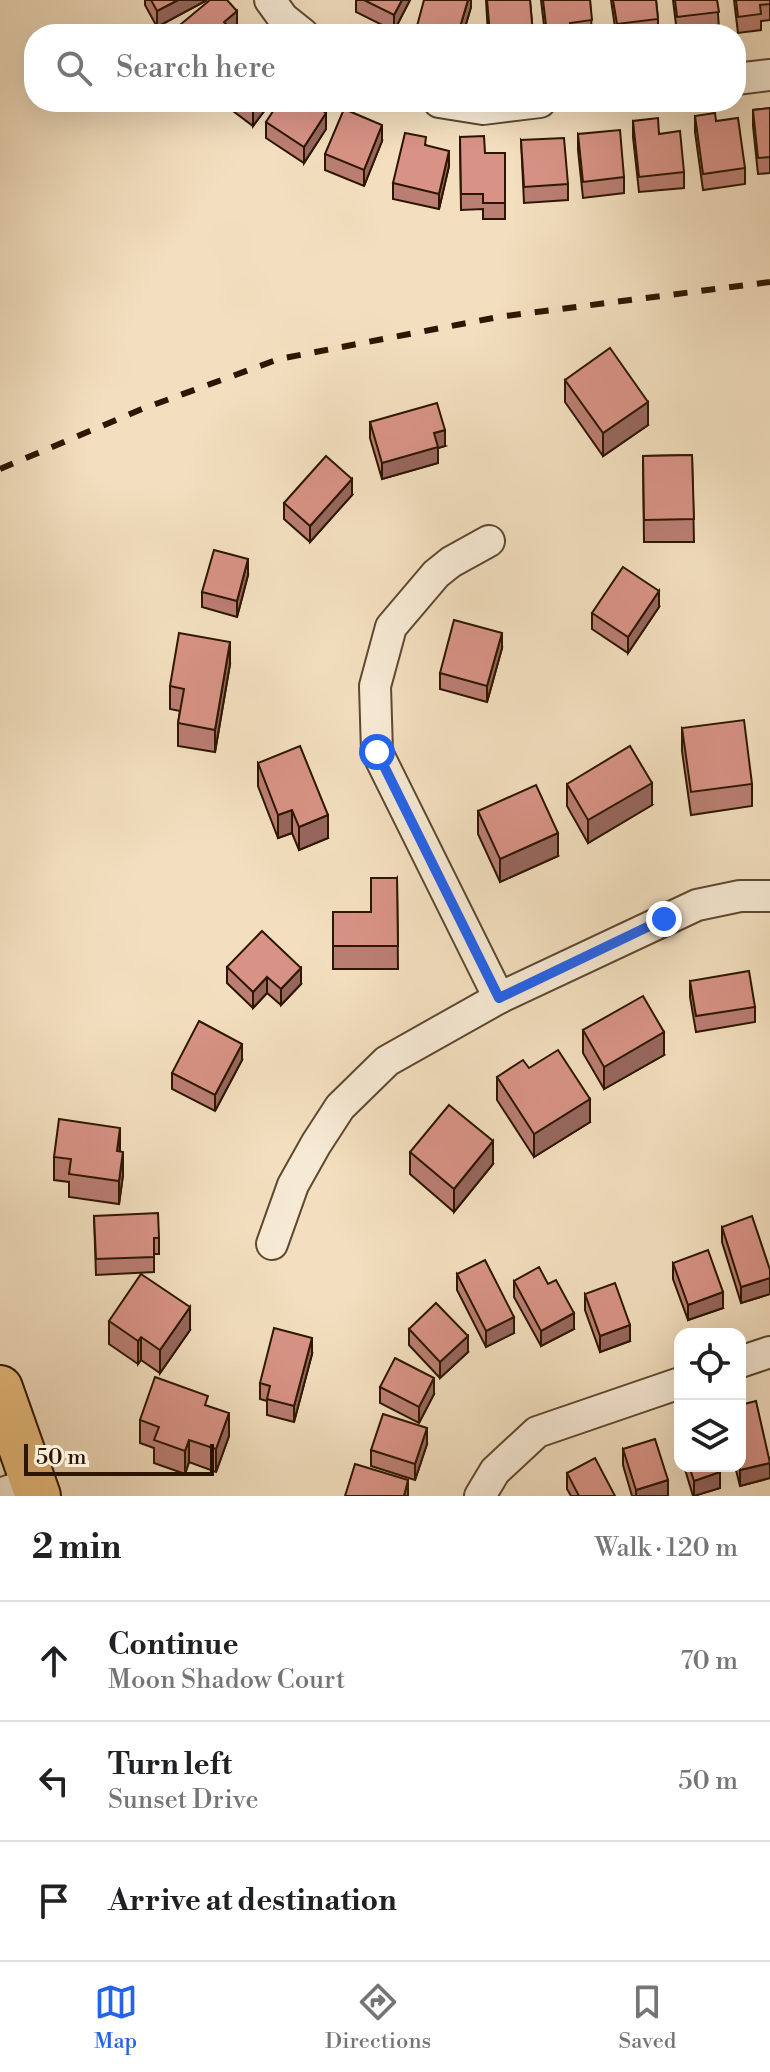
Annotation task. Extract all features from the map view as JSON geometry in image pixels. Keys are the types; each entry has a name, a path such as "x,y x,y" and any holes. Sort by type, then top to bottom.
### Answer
{"highway":[{"path":"0,1388 24,1491"}],"street":[{"path":"270,0 290,24"},
{"path":"746,78 770,75"},
{"path":"489,541 436,574 391,627 375,686 377,752 499,998"},
{"path":"272,1244 293,1185 340,1107 387,1061 499,998 697,905 740,896 770,896"},
{"path":"746,1360 770,1352"},
{"path":"480,1496 495,1471 537,1432 674,1385"}],"building":[{"path":"151,0 178,0 157,11"},
{"path":"210,0 227,0 237,11 224,22 226,24 181,24"},
{"path":"364,0 402,0 394,15"},
{"path":"424,0 468,0 461,24 418,24"},
{"path":"487,0 530,0 532,24 489,24"},
{"path":"543,0 590,0 592,20 546,24"},
{"path":"613,0 656,0 658,19 617,24"},
{"path":"675,0 717,0 719,12 677,17"},
{"path":"736,0 770,0 770,4 760,5 761,14 738,17"},
{"path":"770,108 770,157 758,158 753,110"},
{"path":"272,112 326,113 304,147 266,122"},
{"path":"343,112 351,112 382,125 364,170 325,154"},
{"path":"715,113 716,121 738,118 745,168 703,174 695,116"},
{"path":"658,118 659,134 680,131 684,172 639,177 633,121"},
{"path":"620,130 624,177 583,182 578,134"},
{"path":"405,133 426,137 425,145 449,151 439,194 393,183"},
{"path":"484,136 485,153 505,153 505,203 483,203 483,194 461,194 460,137"},
{"path":"564,138 568,184 524,187 521,140"},
{"path":"610,348 648,402 603,433 565,380"},
{"path":"437,403 445,430 434,433 438,447 382,463 370,422"},
{"path":"692,455 694,519 644,520 643,456"},
{"path":"326,456 352,479 310,526 284,503"},
{"path":"214,550 248,559 237,601 202,592"},
{"path":"623,567 659,591 628,637 592,613"},
{"path":"454,620 502,633 487,686 440,673"},
{"path":"179,633 230,642 215,730 178,723 184,689 170,686"},
{"path":"744,720 752,784 691,792 682,728"},
{"path":"300,746 328,815 299,827 292,810 278,815 258,763"},
{"path":"630,746 652,783 588,820 567,784"},
{"path":"536,785 558,833 500,859 478,811"},
{"path":"371,878 397,878 398,946 333,946 333,912 371,912"},
{"path":"262,931 301,968 281,989 267,977 253,992 227,967"},
{"path":"749,971 755,1007 696,1016 690,981"},
{"path":"643,996 664,1032 604,1067 583,1030"},
{"path":"199,1021 242,1044 215,1095 172,1073"},
{"path":"558,1050 590,1099 534,1134 497,1077 523,1060 529,1068"},
{"path":"449,1105 493,1141 454,1189 410,1152"},
{"path":"59,1119 120,1128 117,1151 123,1152 119,1181 69,1174 71,1159 54,1157"},
{"path":"158,1213 159,1238 154,1238 154,1257 96,1259 94,1216"},
{"path":"752,1216 770,1278 741,1287 722,1227"},
{"path":"708,1250 723,1292 688,1305 673,1263"},
{"path":"485,1260 514,1317 486,1331 457,1274"},
{"path":"539,1267 548,1284 556,1280 574,1313 541,1331 514,1281"},
{"path":"141,1274 190,1307 160,1350 141,1337 138,1341 109,1321"},
{"path":"615,1283 630,1325 600,1336 585,1294"},
{"path":"436,1303 468,1336 440,1362 409,1329"},
{"path":"274,1328 312,1338 294,1406 267,1399 270,1386 260,1383"},
{"path":"395,1358 434,1378 419,1407 380,1387"},
{"path":"155,1377 208,1396 205,1405 229,1413 216,1449 189,1440 185,1451 154,1440 159,1427 140,1420"},
{"path":"756,1401 770,1463 746,1469 746,1404"},
{"path":"383,1414 427,1428 415,1464 371,1450"},
{"path":"655,1439 668,1480 636,1490 623,1449"},
{"path":"595,1458 615,1496 579,1496 567,1473"},
{"path":"355,1464 408,1480 404,1496 345,1496"},
{"path":"691,1472 720,1472 694,1481"}],"railway":[{"path":"0,469 142,409 279,359 498,317 770,282"}],"route":[{"path":"377,752 499,998 664,919"}]}
